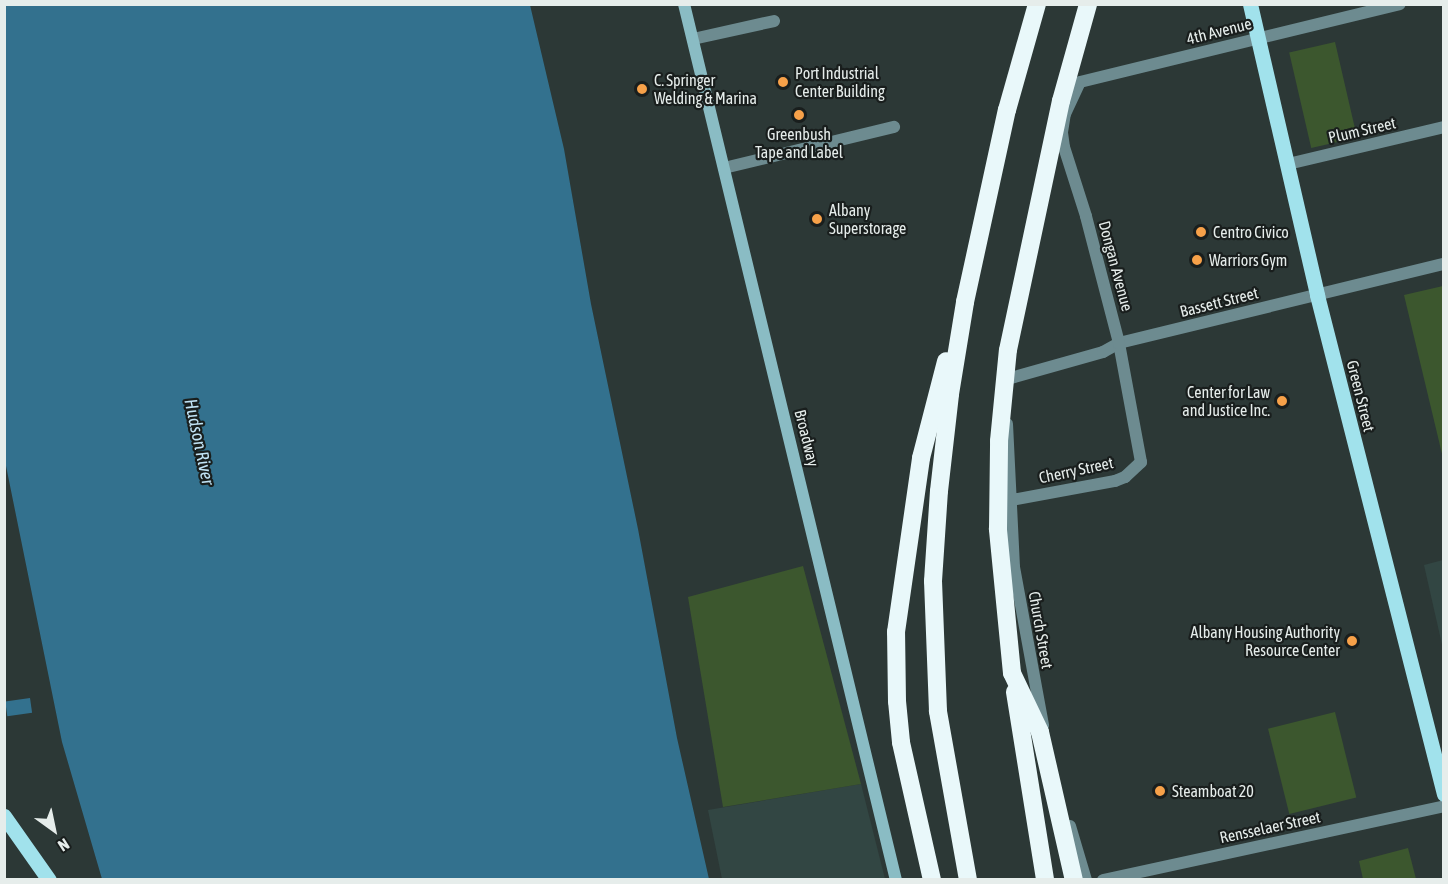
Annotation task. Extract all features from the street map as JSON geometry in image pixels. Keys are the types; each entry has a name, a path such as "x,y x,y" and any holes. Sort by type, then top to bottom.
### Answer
{"highway":[{"path":"968,879 938,711 933,581 943,446 965,302 1007,110 1037,4"},
{"path":"1045,879 1022,747 1012,673 998,529 999,441 1008,350 1056,123 1088,4"},
{"path":"932,879 902,742 897,701 896,632 921,458 936,391 965,302"},
{"path":"1012,673 1040,732 1074,879"}],"main road":[{"name":"Green Street","path":"1250,4 1317,295 1443,794"},
{"path":"4,816 50,879"}],"street":[{"name":"Broadway","path":"684,4 896,879"},
{"name":"4th Avenue","path":"1080,82 1400,4"},
{"path":"693,39 774,21"},
{"name":"Dongan Avenue","path":"1080,82 1065,114 1062,132 1064,147 1086,216 1119,343 1141,462"},
{"path":"724,168 894,127"},
{"name":"Plum Street","path":"1287,164 1443,128"},
{"name":"Bassett Street","path":"1004,380 1103,352 1119,343 1443,264"},
{"name":"Church Street","path":"1004,380 1014,567 1034,687 1055,778 1086,879"},
{"name":"Cherry Street","path":"1012,500 1115,481 1125,477 1141,462"},
{"name":"Rensselaer Street","path":"1102,879 1443,806"}],"shaded area":[{"path":"1444,560 1443,649 1424,565"},
{"path":"861,784 885,879 722,879 708,810"}],"green space":[{"path":"1335,42 1357,137 1311,148 1289,53"},
{"path":"1444,286 1443,458 1404,295"},
{"path":"803,566 861,784 723,807 688,597"},
{"path":"1335,712 1356,797 1289,814 1268,729"},
{"path":"1408,848 1416,879 1363,879 1359,861"}],"water":[{"name":"Hudson River","path":"4,5 530,5 564,149 591,304 638,529 677,738 709,879 102,879 62,742 5,461"},
{"path":"30,698 32,713 7,716 5,701"}],"place":[{"name":"Port Industrial Center Building","path":"783,82"},
{"name":"C. Springer Welding & Marina","path":"642,89"},
{"name":"Greenbush Tape and Label","path":"799,115"},
{"name":"Albany Superstorage","path":"817,219"},
{"name":"Centro Civico","path":"1201,232"},
{"name":"Warriors Gym","path":"1197,260"},
{"name":"Center for Law and Justice Inc.","path":"1282,401"},
{"name":"Albany Housing Authority Resource Center","path":"1352,641"},
{"name":"Steamboat 20","path":"1160,791"}]}
